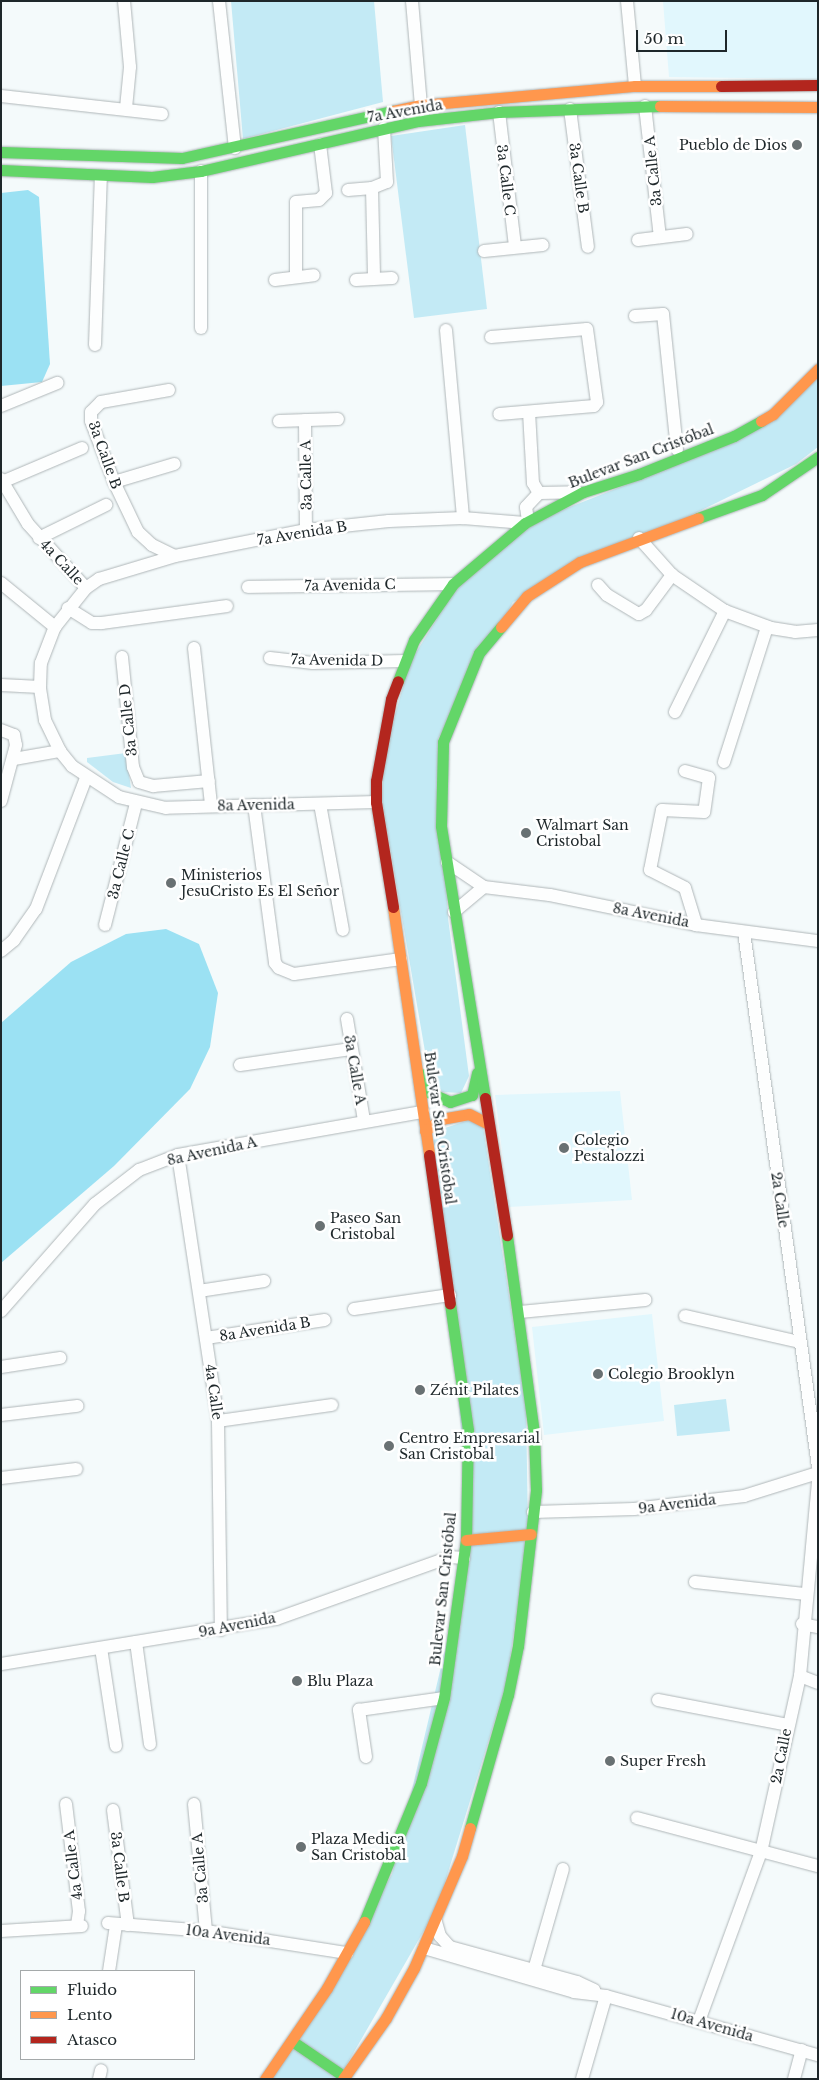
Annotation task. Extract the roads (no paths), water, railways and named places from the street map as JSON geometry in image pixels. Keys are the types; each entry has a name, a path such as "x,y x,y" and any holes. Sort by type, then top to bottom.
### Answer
{"main road":[{"path":"742,84 743,105"},
{"name":"7a Avenida","path":"1,152 152,159 182,158 422,106 635,86 818,85"},
{"name":"7a Avenida","path":"1,170 152,177 201,171 418,121 499,112 645,106 743,105 818,107"},
{"name":"Bulevar San Cristóbal","path":"265,2079 292,2041 347,1953 386,1876 421,1784 444,1698 466,1540 468,1430 407,997 376,802 384,724 405,660 426,622 453,584 526,522 583,492 639,474 719,442 773,414 818,369"},
{"path":"292,2041 344,2078 386,2018 436,1922 464,1848 508,1695 518,1646 536,1490 534,1433 520,1312 441,826 443,742 466,679 479,654 498,627 541,586 580,562 639,538 762,495 818,457"},
{"path":"407,997 416,1016 428,1092 450,1102 472,1096 478,1060"},
{"path":"425,1131 440,1119 470,1114 489,1124"},
{"path":"466,1540 531,1534"}],"street":[{"path":"124,1 130,67 126,108"},
{"path":"220,1 235,148"},
{"path":"412,1 422,106"},
{"path":"627,1 635,86"},
{"path":"1,96 126,108 162,114"},
{"name":"3a Calle A","path":"645,106 660,237"},
{"name":"3a Calle B","path":"570,109 588,246"},
{"name":"3a Calle C","path":"499,112 515,246"},
{"path":"348,190 372,188 388,179 384,128"},
{"path":"296,277 294,207 296,202 319,200 326,193 320,144"},
{"path":"201,171 201,328"},
{"path":"95,345 101,176"},
{"path":"372,188 374,277"},
{"path":"638,240 687,234"},
{"path":"484,250 543,245"},
{"path":"274,280 314,276"},
{"path":"356,280 374,277 392,278"},
{"path":"635,316 663,314 677,449"},
{"path":"446,330 463,518"},
{"path":"491,337 588,330 596,405 500,414"},
{"path":"1,406 57,383"},
{"name":"3a Calle B","path":"169,390 95,406 90,421 114,482 138,532 152,545 175,556"},
{"path":"529,412 533,483 539,493"},
{"path":"279,421 338,418"},
{"name":"3a Calle A","path":"305,420 306,530"},
{"path":"639,474 677,449 719,442"},
{"path":"2,481 82,448"},
{"path":"114,482 174,464"},
{"name":"4a Calle","path":"2,481 39,538 86,588 68,608 55,627 46,646 40,687 45,720 60,751 86,778 136,803"},
{"path":"526,522 526,507 539,493 583,492"},
{"path":"39,538 106,505"},
{"name":"7a Avenida B","path":"86,588 112,573 175,556 306,530 390,521 463,518 526,522"},
{"path":"639,538 672,575 725,611 768,628 794,632 818,630"},
{"path":"598,584 607,595 639,614 646,610 672,575"},
{"path":"1,583 44,622 55,627"},
{"name":"7a Avenida C","path":"248,587 453,584"},
{"path":"68,608 92,623 102,623 227,606"},
{"path":"674,712 725,611"},
{"path":"724,762 768,628"},
{"path":"194,648 211,806"},
{"name":"3a Calle D","path":"122,657 133,767 139,782 153,786 209,781"},
{"name":"7a Avenida D","path":"270,658 313,663 405,660"},
{"path":"1,685 40,687"},
{"path":"1,730 14,735 16,745 14,759 1,801"},
{"path":"14,759 60,751"},
{"path":"686,771 709,778 704,812 662,810 650,870 685,888 696,925"},
{"path":"1,951 14,940 36,910 86,778"},
{"name":"8a Avenida","path":"136,803 166,808 376,802"},
{"name":"3a Calle C","path":"105,925 136,803"},
{"path":"320,804 343,930"},
{"path":"254,805 275,964 283,972 294,974 401,958"},
{"name":"8a Avenida","path":"447,862 484,887 550,895 696,925 818,941"},
{"path":"454,912 484,887"},
{"name":"2a Calle","path":"744,932 799,1342 818,1467"},
{"name":"3a Calle A","path":"347,1019 364,1121"},
{"path":"240,1066 351,1049"},
{"name":"8a Avenida A","path":"1,1311 95,1204 139,1170 178,1155 422,1112"},
{"name":"4a Calle","path":"178,1155 218,1421 221,1630"},
{"path":"199,1291 264,1281"},
{"path":"354,1309 450,1295"},
{"path":"520,1312 645,1300"},
{"path":"685,1316 799,1342"},
{"name":"8a Avenida B","path":"206,1338 325,1320"},
{"path":"1,1368 60,1358"},
{"path":"218,1421 332,1405"},
{"path":"1,1415 77,1406"},
{"path":"1,1478 76,1469"},
{"name":"9a Avenida","path":"533,1512 634,1509 744,1496 818,1473"},
{"name":"2a Calle","path":"698,2021 761,1852 800,1676 802,1624 815,1537 818,1481"},
{"name":"9a Avenida","path":"1,1664 221,1630 276,1619 450,1557 464,1558"},
{"path":"694,1582 806,1594"},
{"path":"802,1624 818,1626"},
{"path":"136,1642 150,1744"},
{"path":"101,1648 116,1746"},
{"path":"800,1676 818,1682"},
{"path":"366,1757 359,1710 444,1698"},
{"path":"658,1700 788,1725"},
{"name":"4a Calle A","path":"1,1932 80,1926 66,1804"},
{"name":"3a Calle A","path":"194,1804 206,1931"},
{"name":"3a Calle B","path":"113,1810 117,1924"},
{"path":"637,1818 818,1866"},
{"path":"534,1970 563,1869"},
{"name":"10a Avenida","path":"436,1922 440,1936 450,1947 577,1982 606,1996"},
{"path":"109,1970 117,1924"},
{"name":"10a Avenida","path":"117,1924 206,1931 347,1953"},
{"name":"10a Avenida","path":"424,1948 574,1992 606,1996 818,2055"},
{"path":"582,2079 606,1996"},
{"path":"794,2079 802,2050"}],"place":[{"name":"Pueblo de Dios","path":"797,145"},
{"name":"Walmart San Cristobal","path":"526,833"},
{"name":"Ministerios JesuCristo Es El Señor","path":"171,883"},
{"name":"Colegio Pestalozzi","path":"564,1148"},
{"name":"Paseo San Cristobal","path":"320,1226"},
{"name":"Colegio Brooklyn","path":"598,1374"},
{"name":"Zénit Pilates","path":"420,1390"},
{"name":"Centro Empresarial San Cristobal","path":"389,1446"},
{"name":"Blu Plaza","path":"297,1681"},
{"name":"Super Fresh","path":"610,1761"},
{"name":"Plaza Medica San Cristobal","path":"301,1847"}]}
